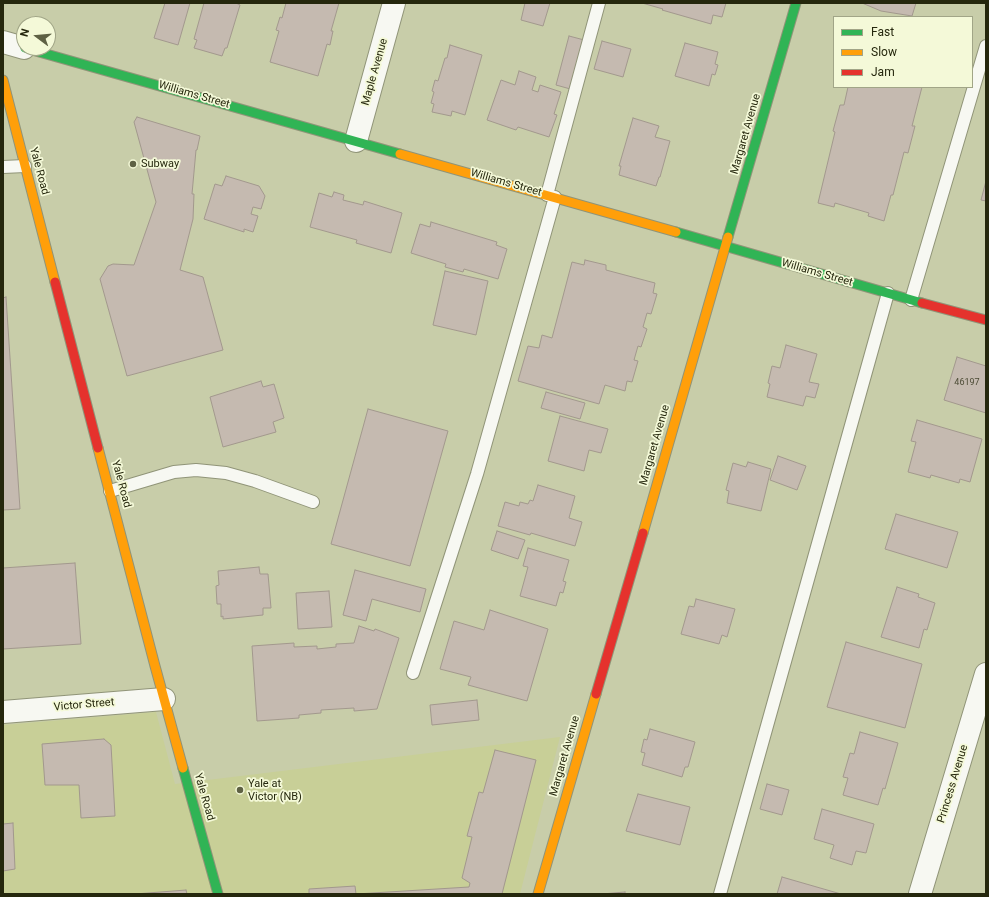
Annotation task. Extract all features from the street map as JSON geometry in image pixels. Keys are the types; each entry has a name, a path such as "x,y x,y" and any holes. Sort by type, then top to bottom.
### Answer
{"street":[{"name":"Maple Avenue","path":"356,141 394,3"},
{"name":"Margaret Avenue","path":"538,894 796,3"},
{"name":"Williams Street","path":"3,42 16,46"},
{"name":"Williams Street","path":"53,56 986,320"},
{"name":"Yale Road","path":"3,80 164,699 218,894"},
{"name":"Princess Avenue","path":"920,894 986,674"},
{"name":"Victor Street","path":"3,712 164,699"}],"lane":[{"path":"413,673 477,474 551,196 599,3"},
{"path":"911,300 986,46"},
{"path":"3,167 25,166"},
{"path":"720,894 888,293"},
{"path":"110,491 174,472 196,470 226,473 255,481 313,502"}],"shaded area":[{"path":"156,712 175,784 560,737 520,894 3,894 3,725"}],"building":[{"path":"165,3 190,3 178,45 154,38"},
{"path":"204,3 236,3 240,5 227,48 225,48 222,56 194,48 197,40 194,39"},
{"path":"286,3 339,3 331,31 333,31 330,45 327,44 318,76 270,62 279,31 276,30 280,17 282,18"},
{"path":"525,3 550,3 543,26 521,20"},
{"path":"642,3 726,3 722,17 713,15 711,24"},
{"path":"862,3 916,3 912,16 881,11"},
{"path":"569,36 588,41 574,90 556,85"},
{"path":"602,41 631,49 623,77 594,69"},
{"path":"685,43 718,52 715,64 718,65 715,75 712,74 709,86 675,76"},
{"path":"450,45 482,55 465,115 452,111 451,116 432,112 434,104 431,103 434,92 432,91 435,80 438,81 445,58 447,58"},
{"path":"519,71 536,77 532,90 538,92 540,85 561,92 554,114 557,115 549,137 518,127 516,130 487,120 501,80 515,85"},
{"path":"848,88 922,88 912,126 915,126 908,153 904,152 893,195 891,195 884,221 868,216 869,213 835,203 834,207 818,203 835,132 833,131 840,105 844,105"},
{"path":"137,117 200,136 196,150 192,194 194,194 193,219 180,270 203,277 223,350 127,376 100,279 108,266 113,264 134,265 156,202 134,122"},
{"path":"633,118 659,126 655,137 670,141 656,186 619,175 621,166 619,166"},
{"path":"226,176 259,186 265,196 261,209 253,207 251,214 258,216 253,232 244,229 244,232 204,219 215,184 222,186"},
{"path":"986,181 986,201 981,200"},
{"path":"334,192 344,195 343,200 363,205 364,201 402,213 391,253 356,243 357,240 310,227 319,193 332,197"},
{"path":"431,222 497,242 496,245 507,249 498,279 464,269 463,272 445,267 446,264 411,253 420,224 430,227"},
{"path":"585,260 606,265 606,270 655,283 653,293 657,294 651,314 647,313 643,327 647,329 641,347 638,346 634,360 638,361 632,382 627,381 625,391 605,385 599,404 518,381 528,346 539,348 542,335 552,338 572,262 584,265"},
{"path":"445,271 488,281 476,335 433,325"},
{"path":"6,297 20,509 3,510 3,298"},
{"path":"786,345 817,354 809,382 819,384 815,398 806,396 803,406 767,397 770,384 768,383 772,366 780,368"},
{"path":"957,357 986,366 986,413 944,400"},
{"path":"261,381 263,387 274,384 284,418 273,422 276,432 223,447 210,397"},
{"path":"546,392 585,403 580,419 541,408"},
{"path":"368,409 448,431 410,566 331,544"},
{"path":"560,416 608,429 601,453 589,450 584,471 548,461"},
{"path":"917,420 982,439 970,482 960,479 959,483 931,475 930,478 908,472 916,442 911,441"},
{"path":"778,456 806,466 797,490 770,480"},
{"path":"748,462 771,469 761,511 727,503 729,491 726,490 733,463 746,467"},
{"path":"538,485 575,496 569,518 582,522 575,546 531,533 530,535 498,526 505,502 519,506 520,502 528,504 530,500 533,501"},
{"path":"896,514 958,532 947,568 885,549"},
{"path":"497,531 525,540 518,559 491,550"},
{"path":"528,548 569,560 563,581 566,582 563,593 560,592 556,606 520,596 528,567 523,566"},
{"path":"75,563 81,644 3,649 3,568"},
{"path":"259,567 260,574 268,574 271,608 263,608 263,615 223,619 223,616 221,617 221,604 217,604 216,586 219,585 218,571"},
{"path":"355,570 426,589 420,612 372,599 366,621 343,615"},
{"path":"897,587 919,594 918,597 935,603 927,630 924,629 919,648 881,637"},
{"path":"329,591 332,627 298,629 296,593"},
{"path":"696,599 735,609 727,637 722,635 719,644 681,634 689,606 694,607"},
{"path":"490,610 548,629 527,701 468,685 471,677 440,669 454,621 484,630"},
{"path":"359,626 374,631 375,629 399,638 377,709 354,711 354,708 321,710 321,713 299,715 299,718 257,721 252,646 294,643 294,647 317,646 317,649 336,647 336,644 354,643"},
{"path":"846,642 922,664 905,728 827,707"},
{"path":"477,700 479,720 432,725 430,705"},
{"path":"650,729 695,742 688,767 685,767 682,777 642,765 645,753 641,752 644,739 647,740"},
{"path":"860,732 898,743 885,789 883,788 878,805 843,795 848,778 843,777 850,753 854,754"},
{"path":"104,739 111,745 115,816 81,818 79,785 45,785 42,744"},
{"path":"495,750 536,760 502,894 356,894 469,887 470,883 462,878 472,837 467,836 479,792 483,793"},
{"path":"767,784 789,790 782,815 760,809"},
{"path":"638,794 690,807 680,845 626,831"},
{"path":"822,809 874,824 866,853 856,851 852,865 830,858 834,845 814,839"},
{"path":"13,823 15,869 3,871 3,824"},
{"path":"782,877 841,894 777,894"},
{"path":"355,886 356,894 309,894 309,889"},
{"path":"186,890 187,894 135,894"},
{"path":"625,892 625,894 602,894"}],"traffic: fast":[{"path":"728,237 796,3"},
{"path":"53,56 400,154"},
{"path":"676,232 922,303"},
{"path":"183,768 218,894"}],"traffic: slow":[{"path":"3,80 55,282"},
{"path":"400,154 676,232"},
{"path":"643,533 728,237"},
{"path":"98,448 183,768"},
{"path":"538,894 596,694"}],"traffic: jam":[{"path":"55,282 98,448"},
{"path":"922,303 986,320"},
{"path":"596,694 643,533"}],"place":[{"name":"Subway","path":"133,164"},
{"name":"Yale at Victor (NB)","path":"240,790"}]}
